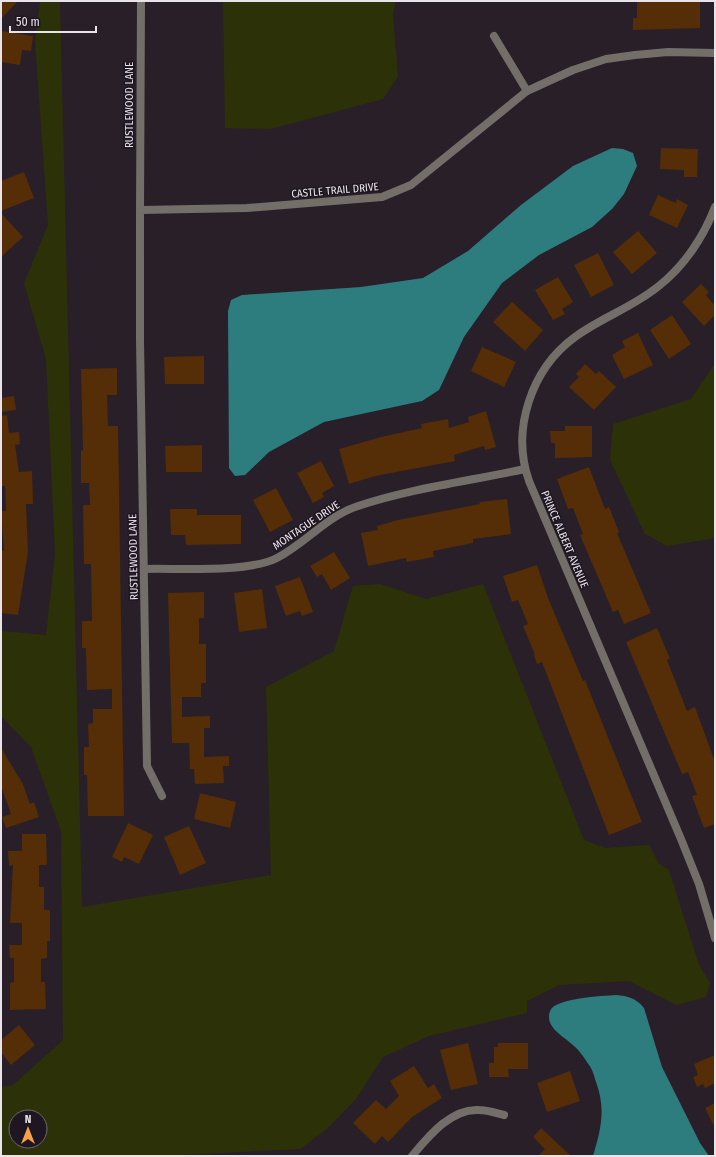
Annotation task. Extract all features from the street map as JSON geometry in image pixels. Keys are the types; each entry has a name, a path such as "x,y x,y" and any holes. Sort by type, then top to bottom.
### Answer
{"street":[{"name":"RUSTLEWOOD LANE","path":"141,1 140,315 147,766 162,796"},
{"path":"494,36 527,91"},
{"name":"CASTLE TRAIL DRIVE","path":"140,210 247,208 382,197 411,185 527,91 572,70 606,59 635,54 668,52 715,53"},
{"name":"PRINCE ALBERT AVENUE","path":"715,206 698,241 683,264 661,285 637,303 574,338 551,358 537,382 526,408 523,433 525,469 682,838 699,884 715,938"},
{"name":"MONTAGUE DRIVE","path":"144,569 255,565 275,559 293,549 337,515 357,506 386,498 525,469"},
{"path":"412,1156 431,1133 460,1113 478,1110 504,1115"}],"green space":[{"path":"40,1 60,1 82,907 271,875 266,687 334,651 353,586 380,584 426,599 483,584 584,840 605,848 649,845 659,864 669,870 699,965 710,983 706,997 676,1005 629,981 559,985 527,1001 527,1013 429,1036 383,1057 356,1099 327,1129 300,1149 161,1156 1,1156 1,1087 13,1085 63,1040 61,831 31,747 1,716 1,631 46,635 55,554 46,359 24,283 48,225 35,42"},
{"path":"223,1 396,1 393,15 398,77 383,99 271,129 225,128"},
{"path":"715,363 715,538 667,546 645,534 610,460 613,424 691,399"}],"water":[{"path":"612,148 623,149 633,153 637,166 624,194 612,209 592,227 539,255 502,283 464,337 439,390 422,401 324,422 269,452 245,475 235,476 229,468 228,311 231,300 242,295 361,287 423,278 468,251 521,205 573,166"},
{"path":"616,995 632,998 644,1008 662,1067 700,1143 709,1156 593,1156 600,1128 602,1110 594,1075 578,1050 556,1032 550,1022 549,1017 550,1011 554,1007 569,1000"}],"building":[{"path":"1,1 18,1 1,19"},
{"path":"637,1 700,1 700,28 633,30 633,18 637,18"},
{"path":"1,31 33,36 31,51 22,50 20,65 1,62"},
{"path":"661,148 698,149 697,177 684,177 684,170 660,169"},
{"path":"24,172 34,198 1,211 1,181"},
{"path":"658,195 676,203 677,199 688,205 677,228 649,215"},
{"path":"1,213 23,237 1,257"},
{"path":"638,231 657,253 632,274 613,252"},
{"path":"598,253 614,285 591,297 574,265"},
{"path":"558,277 573,302 562,309 565,314 553,320 535,290"},
{"path":"701,284 709,292 706,295 715,306 715,315 704,326 682,302"},
{"path":"512,302 543,330 525,351 493,322"},
{"path":"672,315 691,344 669,359 650,330"},
{"path":"638,333 653,365 624,379 612,355 625,347 622,341"},
{"path":"482,347 516,362 504,387 471,371"},
{"path":"204,356 204,384 165,384 164,357"},
{"path":"585,364 596,374 599,371 616,387 594,410 569,387 579,377 576,374"},
{"path":"117,368 117,395 107,395 108,426 118,426 124,816 88,816 87,775 84,775 84,747 89,747 88,724 93,723 93,709 112,709 112,689 87,690 86,648 82,648 82,621 92,621 91,564 84,564 83,505 90,505 89,483 81,483 81,451 83,450 81,369"},
{"path":"14,396 16,410 1,412 1,398"},
{"path":"486,411 496,447 485,450 484,446 454,455 455,461 375,476 349,484 339,449 381,437 422,428 421,424 448,419 449,428 469,422 468,417"},
{"path":"7,415 9,433 19,432 20,444 15,445 19,472 32,471 33,504 26,504 28,552 18,615 1,613 1,550 4,551 1,511 6,511 5,486 1,486 1,416"},
{"path":"565,426 592,426 592,457 555,458 555,443 551,443 550,431 565,431"},
{"path":"202,445 202,472 166,472 165,446"},
{"path":"321,461 334,486 322,493 324,497 313,503 297,473"},
{"path":"589,467 605,509 609,507 619,532 617,533 651,613 624,624 618,610 613,612 580,535 583,534 573,508 568,509 557,479"},
{"path":"276,488 293,520 270,532 253,500"},
{"path":"507,499 511,534 473,539 473,543 433,551 434,557 407,562 406,558 368,566 361,533 378,530 377,526 398,520 480,504 479,502"},
{"path":"170,509 197,509 197,515 241,515 241,544 186,545 185,535 171,535"},
{"path":"334,552 350,578 331,590 322,574 317,577 310,566"},
{"path":"537,565 548,598 583,681 585,680 642,822 609,835 542,662 537,664 535,655 523,626 528,624 518,600 512,602 503,576"},
{"path":"300,577 313,612 302,616 300,611 286,616 275,586"},
{"path":"262,589 267,628 239,632 234,593"},
{"path":"204,592 204,618 199,618 199,644 206,644 206,683 201,683 201,697 182,697 182,717 210,716 210,728 204,728 204,757 229,756 229,766 223,766 224,783 195,784 194,769 190,769 189,743 172,743 168,593"},
{"path":"657,628 670,659 667,660 687,711 695,707 715,762 715,824 704,828 692,796 697,795 688,772 682,774 626,642"},
{"path":"1,748 23,784 30,804 34,802 39,817 6,828 2,817 11,814 1,786"},
{"path":"200,793 236,802 230,828 194,819"},
{"path":"128,823 153,835 139,864 124,857 122,862 112,857"},
{"path":"189,826 206,863 180,875 164,837"},
{"path":"22,834 46,834 47,865 39,865 39,887 44,887 44,910 50,910 50,941 47,941 47,958 41,959 41,982 45,982 46,1009 10,1010 10,983 14,982 14,958 10,958 9,945 22,945 22,923 10,923 13,865 9,866 8,851 22,851"},
{"path":"19,1025 35,1045 11,1065 1,1052 1,1040"},
{"path":"468,1043 478,1084 451,1090 440,1050"},
{"path":"498,1043 528,1043 528,1069 508,1069 509,1077 489,1077 489,1063 494,1063 494,1047 498,1047"},
{"path":"715,1055 715,1083 705,1088 703,1084 697,1087 693,1077 698,1075 694,1064"},
{"path":"414,1066 428,1088 434,1084 442,1098 412,1117 388,1142 382,1136 375,1144 353,1123 376,1100 386,1109 399,1096 390,1081"},
{"path":"570,1071 580,1101 547,1112 537,1083"},
{"path":"715,1103 715,1128 705,1108"},
{"path":"541,1128 571,1156 538,1156 545,1149 533,1137"}]}
